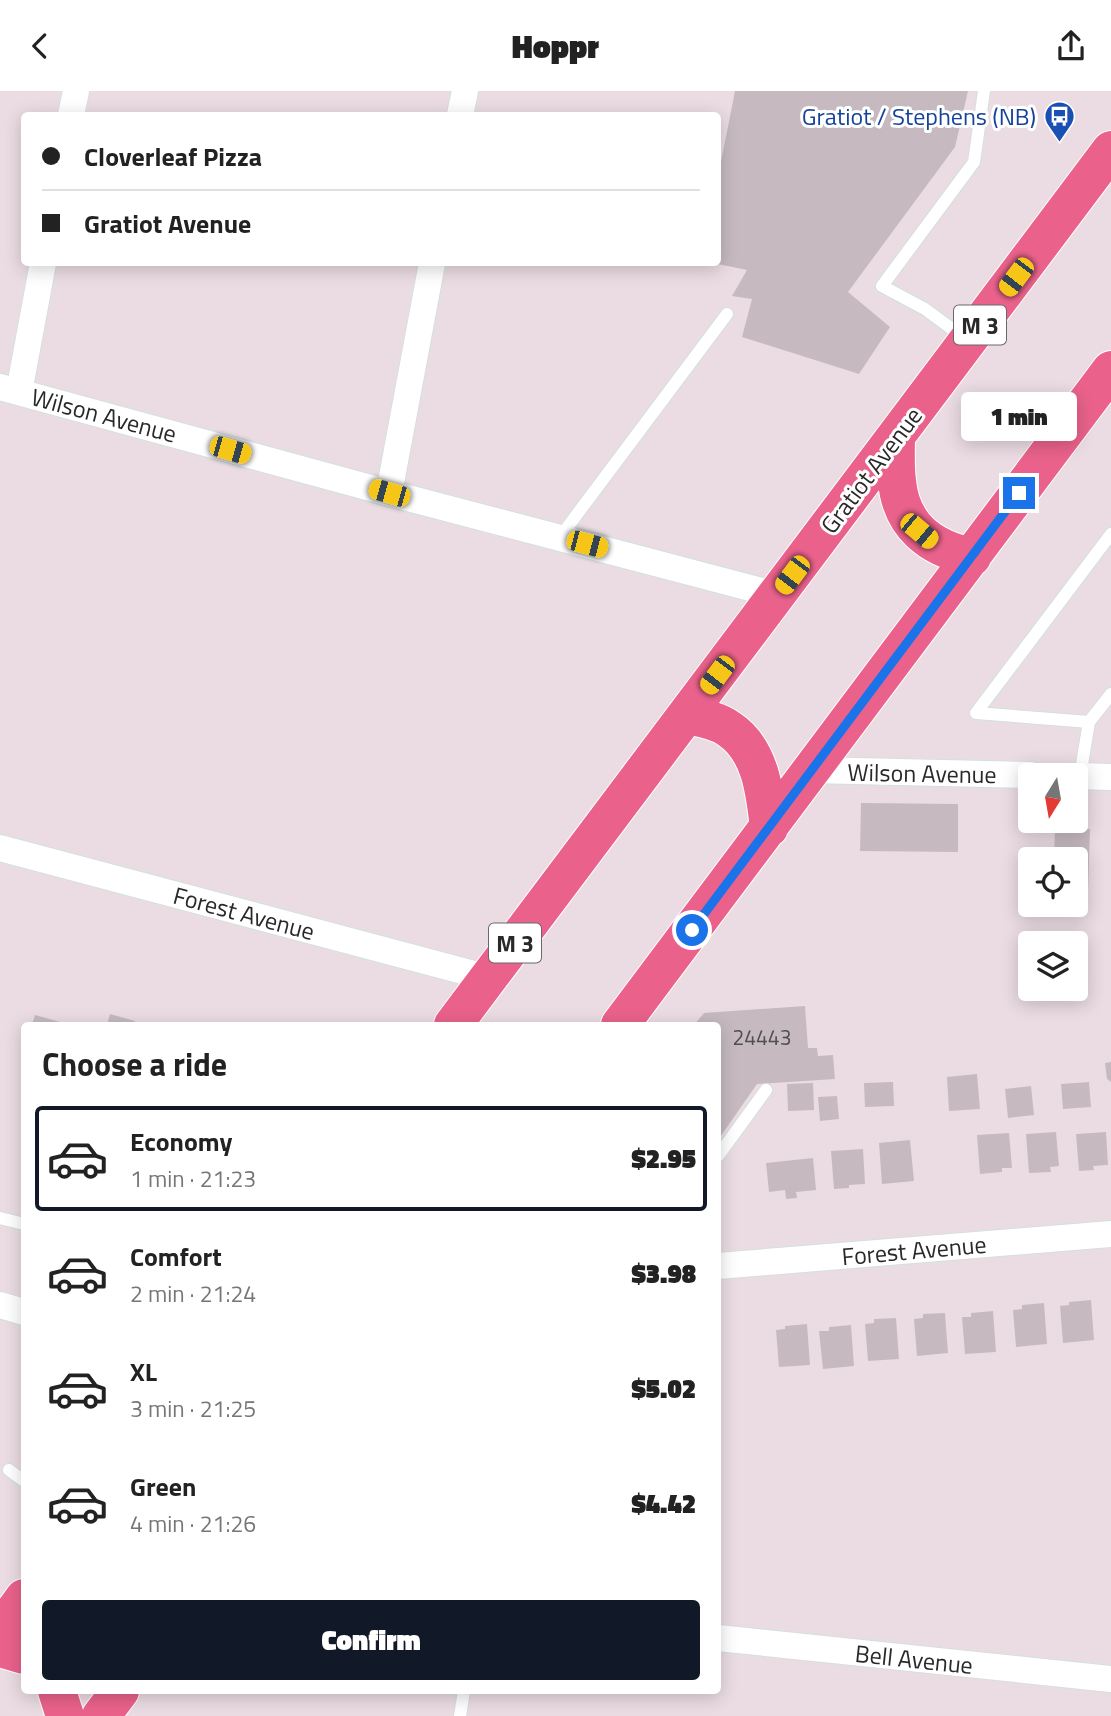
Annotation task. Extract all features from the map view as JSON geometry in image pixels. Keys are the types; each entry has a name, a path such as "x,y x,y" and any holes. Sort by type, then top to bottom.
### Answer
{"main road":[{"name":"Gratiot Avenue","path":"455,1022 1111,150"},
{"path":"622,1022 972,557 1106,385"},
{"path":"896,436 897,482 908,518 933,543 951,552 972,557"},
{"path":"687,715 711,720 729,728 747,747 760,773 769,828"},
{"path":"0,1631 21,1602"},
{"path":"0,1648 21,1654"},
{"path":"58,1694 65,1716"},
{"path":"101,1716 118,1694"}],"street":[{"path":"72,112 76,91"},
{"path":"461,112 465,91"},
{"path":"9,389 42,266"},
{"path":"389,493 431,266"},
{"name":"Wilson Avenue","path":"9,389 777,595"},
{"name":"Wilson Avenue","path":"813,770 1018,775"},
{"path":"1088,776 1111,777"},
{"name":"Forest Avenue","path":"0,848 489,978"},
{"name":"Forest Avenue","path":"721,1266 1111,1234"},
{"path":"0,1305 21,1311"},
{"name":"Bell Avenue","path":"721,1638 1111,1679"}],"lane":[{"path":"968,340 925,309 882,286 974,162 985,91"},
{"path":"560,537 727,314"},
{"path":"1089,722 976,713 1111,534"},
{"path":"1081,763 1089,722 1111,694"},
{"path":"721,1152 766,1090"},
{"path":"0,1218 21,1223"},
{"path":"9,1469 21,1479"},
{"path":"460,1716 464,1694"}],"building":[{"path":"735,91 968,91 955,147 848,292 890,327 859,374 742,337 752,299 732,296 747,270 721,265 721,162"},
{"path":"861,803 958,804 958,852 860,851"},
{"path":"1090,829 1088,891 1088,847 1054,847 1055,833 1088,833"},
{"path":"805,1006 808,1048 817,1048 818,1056 833,1055 835,1079 757,1084 721,1136 721,1022 696,1022 704,1013"},
{"path":"110,1014 135,1021 135,1022 108,1022"},
{"path":"35,1015 60,1022 33,1022"},
{"path":"1111,1062 1111,1082 1107,1079 1105,1063"},
{"path":"977,1074 980,1109 949,1111 947,1077"},
{"path":"893,1082 894,1106 865,1107 864,1083"},
{"path":"1089,1082 1091,1107 1063,1109 1061,1084"},
{"path":"813,1083 814,1110 788,1111 787,1084"},
{"path":"1031,1086 1034,1115 1008,1118 1005,1089"},
{"path":"837,1096 839,1119 820,1121 818,1097"},
{"path":"1056,1132 1059,1166 1050,1167 1051,1172 1029,1173 1026,1134"},
{"path":"1106,1132 1108,1165 1079,1171 1076,1134"},
{"path":"1009,1133 1012,1168 980,1174 977,1135"},
{"path":"910,1140 914,1181 882,1184 879,1143"},
{"path":"863,1149 865,1184 834,1189 831,1151"},
{"path":"813,1158 816,1190 796,1192 797,1198 786,1199 785,1190 769,1192 766,1163"},
{"path":"1091,1300 1094,1340 1063,1343 1060,1306 1069,1305 1069,1302"},
{"path":"1044,1303 1047,1344 1016,1347 1013,1310 1022,1309 1022,1305"},
{"path":"993,1311 996,1352 965,1354 962,1317 971,1317 971,1313"},
{"path":"945,1313 948,1353 917,1356 914,1319 923,1318 923,1314"},
{"path":"896,1318 899,1359 868,1361 865,1324 874,1323 874,1319"},
{"path":"807,1324 810,1365 779,1367 776,1330 785,1329 785,1326"},
{"path":"851,1325 854,1366 823,1369 819,1331"}],"place":[{"name":"Gratiot / Stephens (NB)","path":"1059,143"}],"route":[{"path":"692,930 1019,493"}]}
